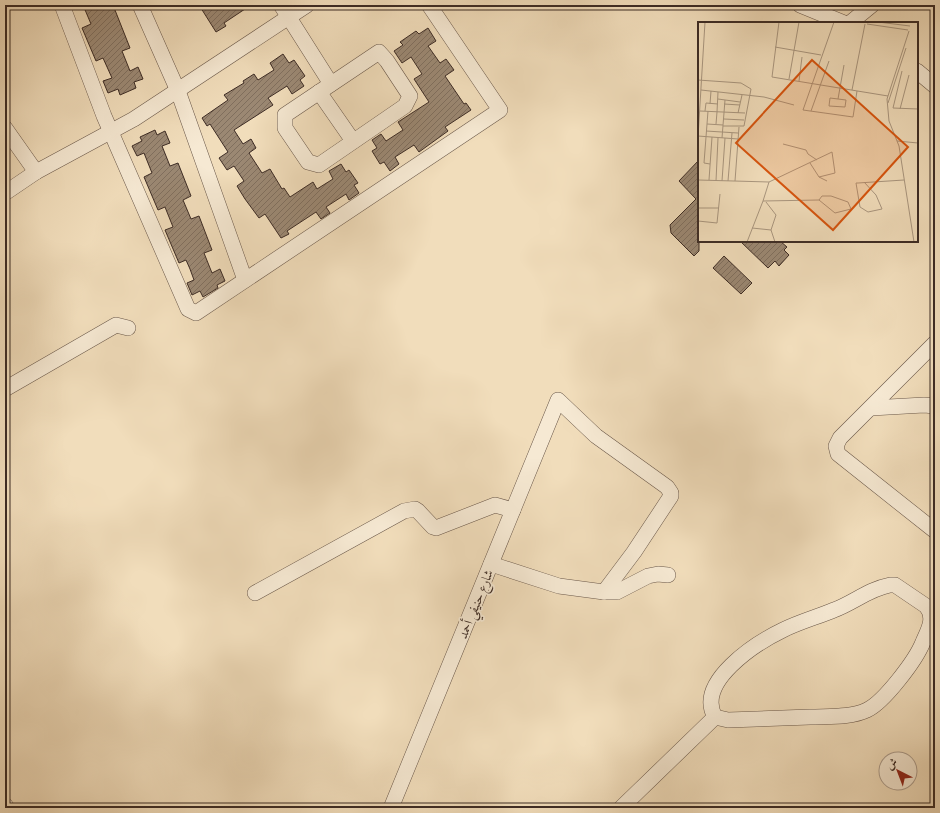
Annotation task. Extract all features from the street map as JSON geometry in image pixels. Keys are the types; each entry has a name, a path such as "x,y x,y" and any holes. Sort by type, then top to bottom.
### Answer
{"street":[{"path":"62,5 111,132 188,309 196,313 500,110 429,5"},
{"path":"140,5 178,91 245,280"},
{"path":"281,5 353,141"},
{"path":"5,193 36,172 111,132 178,91 307,5"},
{"path":"800,5 842,22"},
{"path":"851,22 872,5"},
{"path":"379,52 387,61 410,96 405,106 353,141 319,165 308,162 285,128 285,114 379,52"},
{"path":"918,72 935,86"},
{"path":"5,128 36,172"},
{"path":"5,389 116,325 128,328"},
{"path":"935,343 840,438 836,446 838,454 935,531"},
{"name":"شارع حنيفي أحمد","path":"392,808 558,400 596,436 667,487 671,492 671,496 634,552 604,592"},
{"path":"871,408 935,406"},
{"path":"255,593 410,509 418,511 433,527 436,528 495,505 513,510"},
{"path":"491,564 559,586 604,592 616,592 648,576 668,574"},
{"path":"890,585 895,585 929,610 932,620 921,646 879,703 867,710 839,716 728,720 715,717 711,710 710,701 711,693 716,683 739,658 761,642 783,630 836,610 872,590 890,585"},
{"path":"621,808 715,717"},
{"path":"5,805 8,808"}],"building":[{"path":"83,5 113,5 130,48 122,51 130,71 138,67 143,79 134,82 136,88 120,95 118,89 108,93 103,81 112,78 103,58 96,61 82,28 91,24"},
{"path":"199,5 251,5 224,23 226,26 216,32"},
{"path":"428,28 436,41 428,46 440,63 446,59 454,70 445,76 464,104 466,103 471,110 445,127 448,131 419,152 414,145 395,157 399,164 390,171 384,162 380,164 372,151 377,148 372,140 381,134 386,141 403,130 398,122 429,102 414,79 422,74 411,57 402,63 394,51 403,45 400,42 416,31 419,34"},
{"path":"283,54 289,63 294,60 305,76 300,80 304,86 292,94 287,86 268,98 273,105 234,130 243,144 251,139 256,148 249,153 262,173 270,169 282,189 284,188 290,197 313,182 317,189 333,179 329,171 341,164 346,172 349,170 358,183 354,185 359,193 349,200 346,194 326,207 330,213 321,219 316,212 287,231 289,234 281,238 265,214 259,218 245,199 237,186 244,181 234,166 227,170 219,158 228,152 210,124 207,126 202,118 228,100 224,95 244,83 243,81 254,74 258,80 274,70 270,63"},
{"path":"155,130 157,135 165,131 170,143 162,146 170,166 178,163 191,196 183,200 191,219 199,216 212,250 204,253 212,273 220,269 225,281 217,285 218,288 203,297 200,291 192,295 187,283 194,280 190,269 186,260 179,263 165,230 173,227 165,207 158,210 144,177 152,173 144,153 137,156 132,146 142,141 140,137"},
{"path":"698,161 699,251 694,256 671,233 670,225 696,199 679,181"},
{"path":"741,242 781,242 787,247 784,250 789,255 779,266 775,261 768,268"},
{"path":"724,256 752,283 741,294 713,268"}]}
